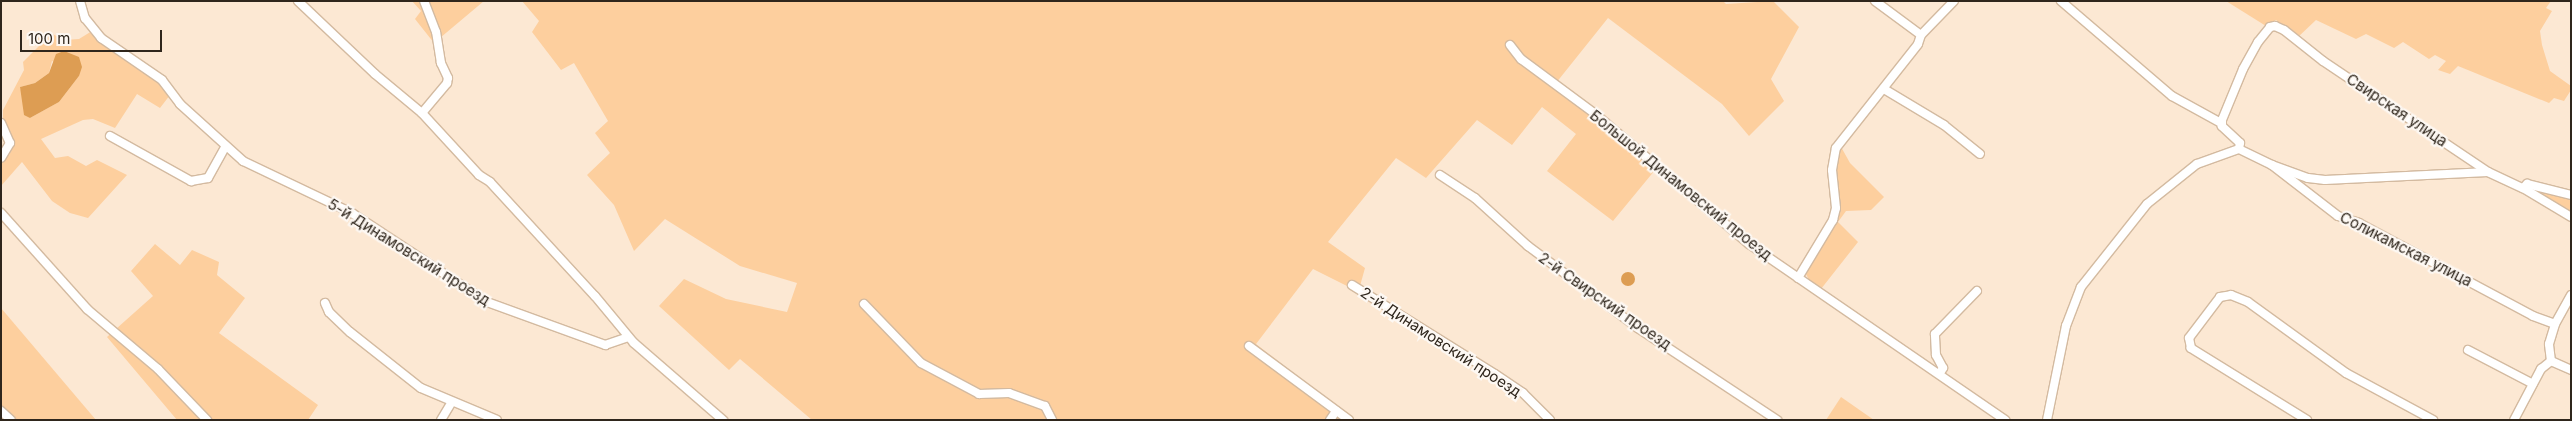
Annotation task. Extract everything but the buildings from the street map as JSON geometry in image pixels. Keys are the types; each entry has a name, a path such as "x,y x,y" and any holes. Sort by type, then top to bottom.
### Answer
{"street":[{"name":"5-й Динамовский проезд","path":"80,1 85,18 101,38 145,65 162,80 180,104 243,162 352,213 487,302 605,345 628,337"},
{"path":"298,1 361,62 422,113 595,296 628,337 722,420"},
{"path":"422,113 447,83 448,78 424,1"},
{"path":"1875,1 1921,35"},
{"path":"1798,278 1833,220 1836,208 1832,164 1836,148 1918,44 1921,35 1954,1"},
{"path":"2047,420 2066,326 2089,273 2147,204 2197,164 2239,149 2240,143 2221,123 2172,96 2061,1"},
{"name":"Свирская улица","path":"2221,123 2258,42 2275,26 2488,172 2523,188 2571,217"},
{"name":"Большой Динамовский проезд","path":"1510,46 1521,60 1594,113 1749,244 1940,373 2005,420"},
{"path":"1884,89 1944,125 1974,153 1980,154"},
{"path":"1,123 10,143 1,158"},
{"path":"110,136 191,181 208,178 225,147"},
{"name":"Соликамская улица","path":"2239,149 2272,165 2338,216 2358,223 2532,316 2555,324"},
{"path":"2272,165 2308,178 2325,180 2488,172"},
{"name":"2-й Свирский проезд","path":"1440,175 1475,198 1528,246 1638,328 1777,420"},
{"name":"Свирская улица","path":"2523,188 2527,184 2571,195"},
{"path":"1,213 87,309 158,368 207,420"},
{"name":"2-й Динамовский проезд","path":"1352,285 1523,393 1550,420"},
{"path":"1940,373 1943,368 1936,355 1935,334 1977,291"},
{"path":"2307,420 2191,348 2189,338 2220,297 2231,295 2248,302 2346,372 2433,420"},
{"path":"2551,361 2549,344 2555,324 2571,295"},
{"path":"325,302 329,312 350,332 421,388 498,420"},
{"path":"864,304 922,363 979,394 1009,393 1045,406 1052,420"},
{"path":"1249,346 1348,420"},
{"path":"2468,350 2533,384"},
{"path":"2551,361 2571,370"},
{"path":"2514,420 2541,369 2551,361"},
{"path":"440,420 452,402"},
{"path":"1,411 11,420"},
{"path":"1330,420 1336,411"}],"shaded area":[{"path":"412,1 484,1 434,43 415,19 421,11"},
{"path":"522,1 1723,1 1726,4 1773,1 1799,27 1771,79 1784,101 1749,136 1722,104 1608,18 1556,83 1660,164 1613,221 1547,171 1576,134 1542,107 1512,145 1477,120 1426,178 1396,158 1328,242 1365,268 1360,286 1353,289 1313,269 1256,344 1354,420 812,420 740,359 729,370 659,306 684,279 726,299 787,312 797,283 740,266 665,219 634,251 614,205 587,175 610,153 595,133 608,121 574,63 561,70 532,32 539,21"},
{"path":"2226,1 2551,1 2546,8 2552,11 2540,31 2542,45 2550,71 2571,86 2571,90 2564,101 2554,98 2549,103 2458,66 2450,74 2438,70 2446,61 2435,55 2429,59 2403,42 2394,48 2366,34 2356,39 2316,20 2297,38 2276,20 2266,26"},
{"path":"47,31 64,40 79,39 92,31 157,78 170,95 160,108 137,94 115,128 93,119 83,120 41,139 55,158 68,156 86,166 97,160 127,175 88,218 70,213 52,201 22,162 1,186 1,161 9,155 15,143 3,119 3,110 24,70 23,62 39,46 38,38","holes":["52,61 79,76 59,102 30,118 20,87 35,83 49,73"]},
{"path":"64,51 79,57 82,67 79,76 59,102 30,118 24,115 20,87 35,83 49,73 56,54"},
{"path":"1840,145 1850,163 1884,197 1871,210 1846,211 1838,222 1858,242 1821,289 1809,280 1804,270 1835,220 1834,170"},
{"path":"2530,189 2571,200 2571,214"},
{"path":"155,244 180,265 192,250 219,262 217,275 245,298 219,333 318,405 308,420 177,420 107,337 153,296 131,271"},
{"path":"1628,272 1633,274 1635,279 1633,284 1628,286 1623,284 1621,279 1623,274"},
{"path":"1,308 96,420 1,420"},
{"path":"1841,397 1874,420 1826,420"}]}
